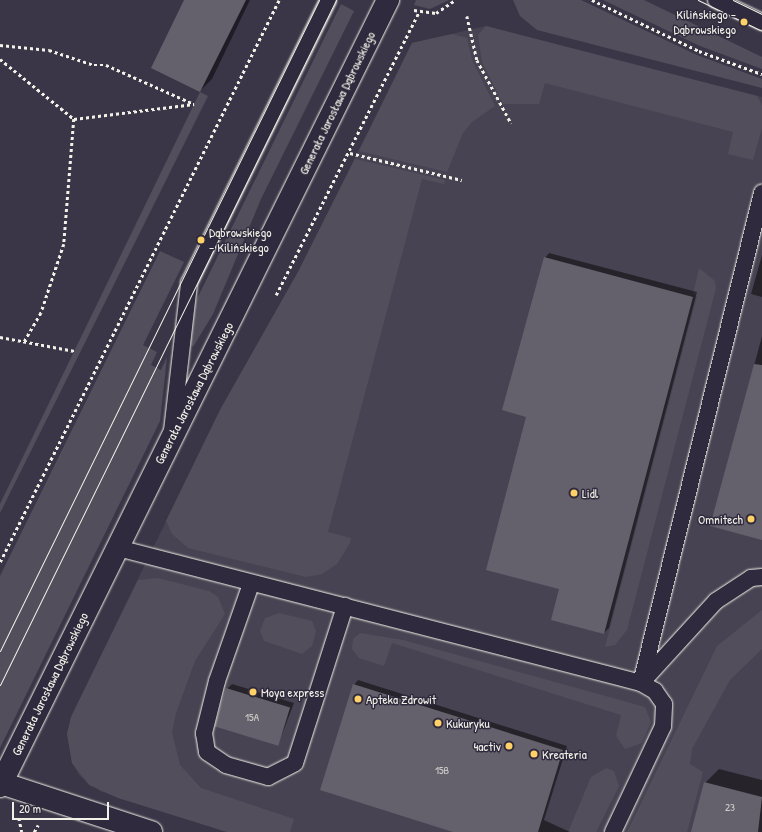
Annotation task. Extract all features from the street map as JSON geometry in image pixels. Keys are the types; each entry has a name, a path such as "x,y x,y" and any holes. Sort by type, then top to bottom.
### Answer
{"street":[{"name":"Generała Jarosława Dąbrowskiego","path":"1,785 388,0"},
{"path":"1,785 151,832"}],"lane":[{"path":"171,439 181,331 189,283 328,0"},
{"path":"716,0 762,22"},
{"path":"640,683 762,193"},
{"path":"118,548 251,584 345,606 640,683 655,691 664,704 663,726 613,832"},
{"path":"640,683 716,601 751,578 762,577"},
{"path":"251,584 217,680 204,733 207,752 226,765 268,777 295,763 345,606"}],"path":[{"path":"0,562 279,0"},
{"path":"412,9 419,12 442,11 455,0"},
{"path":"592,0 699,51 762,74"},
{"path":"411,28 419,12"},
{"path":"467,16 477,60 511,123"},
{"path":"0,45 49,50 94,65 106,65 194,104 74,119 0,59"},
{"path":"24,342 41,313 64,244 74,119"},
{"path":"350,153 462,180"},
{"path":"0,338 75,351"}],"shaded area":[{"path":"416,0 449,0 430,9 414,5"},
{"path":"513,0 581,0 697,55 762,79 762,88 537,30 520,16"},
{"path":"603,0 644,0 762,57 762,69 700,46"},
{"path":"341,4 354,11 261,199 213,314 193,347 189,342 194,305"},
{"path":"486,26 762,97 762,832 227,832 100,791 80,776 72,763 67,734 71,717 220,410 298,272 412,43"},
{"path":"486,26 757,96 762,105 762,128 753,160 728,154 733,132 545,83 539,104 503,104 482,62 478,35"},
{"path":"452,34 467,38 472,60 495,106 472,122 463,133 447,172 359,151 412,43"},
{"path":"200,92 208,96 0,513 0,504"},
{"path":"355,159 445,180 444,184 422,179 328,532 351,538 350,543 337,564 322,574 306,577 188,548 172,534 166,521 220,410 298,272"},
{"path":"160,251 184,262 143,345 157,352 151,365 161,370 167,357 160,421 0,748 0,576"},
{"path":"699,268 715,281 716,288 627,630 615,645 605,647 697,296 693,294"},
{"path":"158,578 209,591 218,597 225,614 195,661 176,713 172,732 180,765 201,788 294,819 290,832 227,832 118,798 89,785 72,763 67,734 71,717 138,580"},
{"path":"762,610 762,649 730,680 692,749 690,764 703,772 687,832 627,832 717,646"},
{"path":"279,613 312,621 316,631 312,646 302,654 264,641 260,631 265,618"},
{"path":"360,633 403,640 645,707 651,722 642,743 625,749 616,736 621,715 392,643 384,666 359,658 352,649 353,639"},
{"path":"606,768 614,771 619,786 596,832 568,832 591,777"}],"building":[{"path":"184,0 246,0 200,92 151,68"},
{"name":"Lidl","path":"544,257 693,297 604,634 551,620 559,589 486,570 526,417 502,410"},
{"path":"754,364 762,365 762,540 710,526"},
{"path":"353,684 563,750 538,832 453,832 320,790"},
{"path":"226,688 290,708 278,746 214,726"},
{"path":"704,782 762,797 758,832 691,832"}],"tram line":[{"path":"0,651 319,0"},
{"path":"0,685 336,0"},
{"path":"698,0 762,31"},
{"path":"733,0 762,14"}],"place":[{"name":"Kilińskiego - Dąbrowskiego","path":"744,22"},
{"name":"Dąbrowskiego - Kilińskiego","path":"201,240"},
{"name":"Lidl","path":"574,493"},
{"name":"Omnitech","path":"751,519"},
{"name":"Moya express","path":"253,692"},
{"name":"Apteka Zdrowit","path":"358,699"},
{"name":"Kukuryku","path":"438,723"},
{"name":"4activ","path":"509,746"},
{"name":"Kreateria","path":"534,754"}]}
